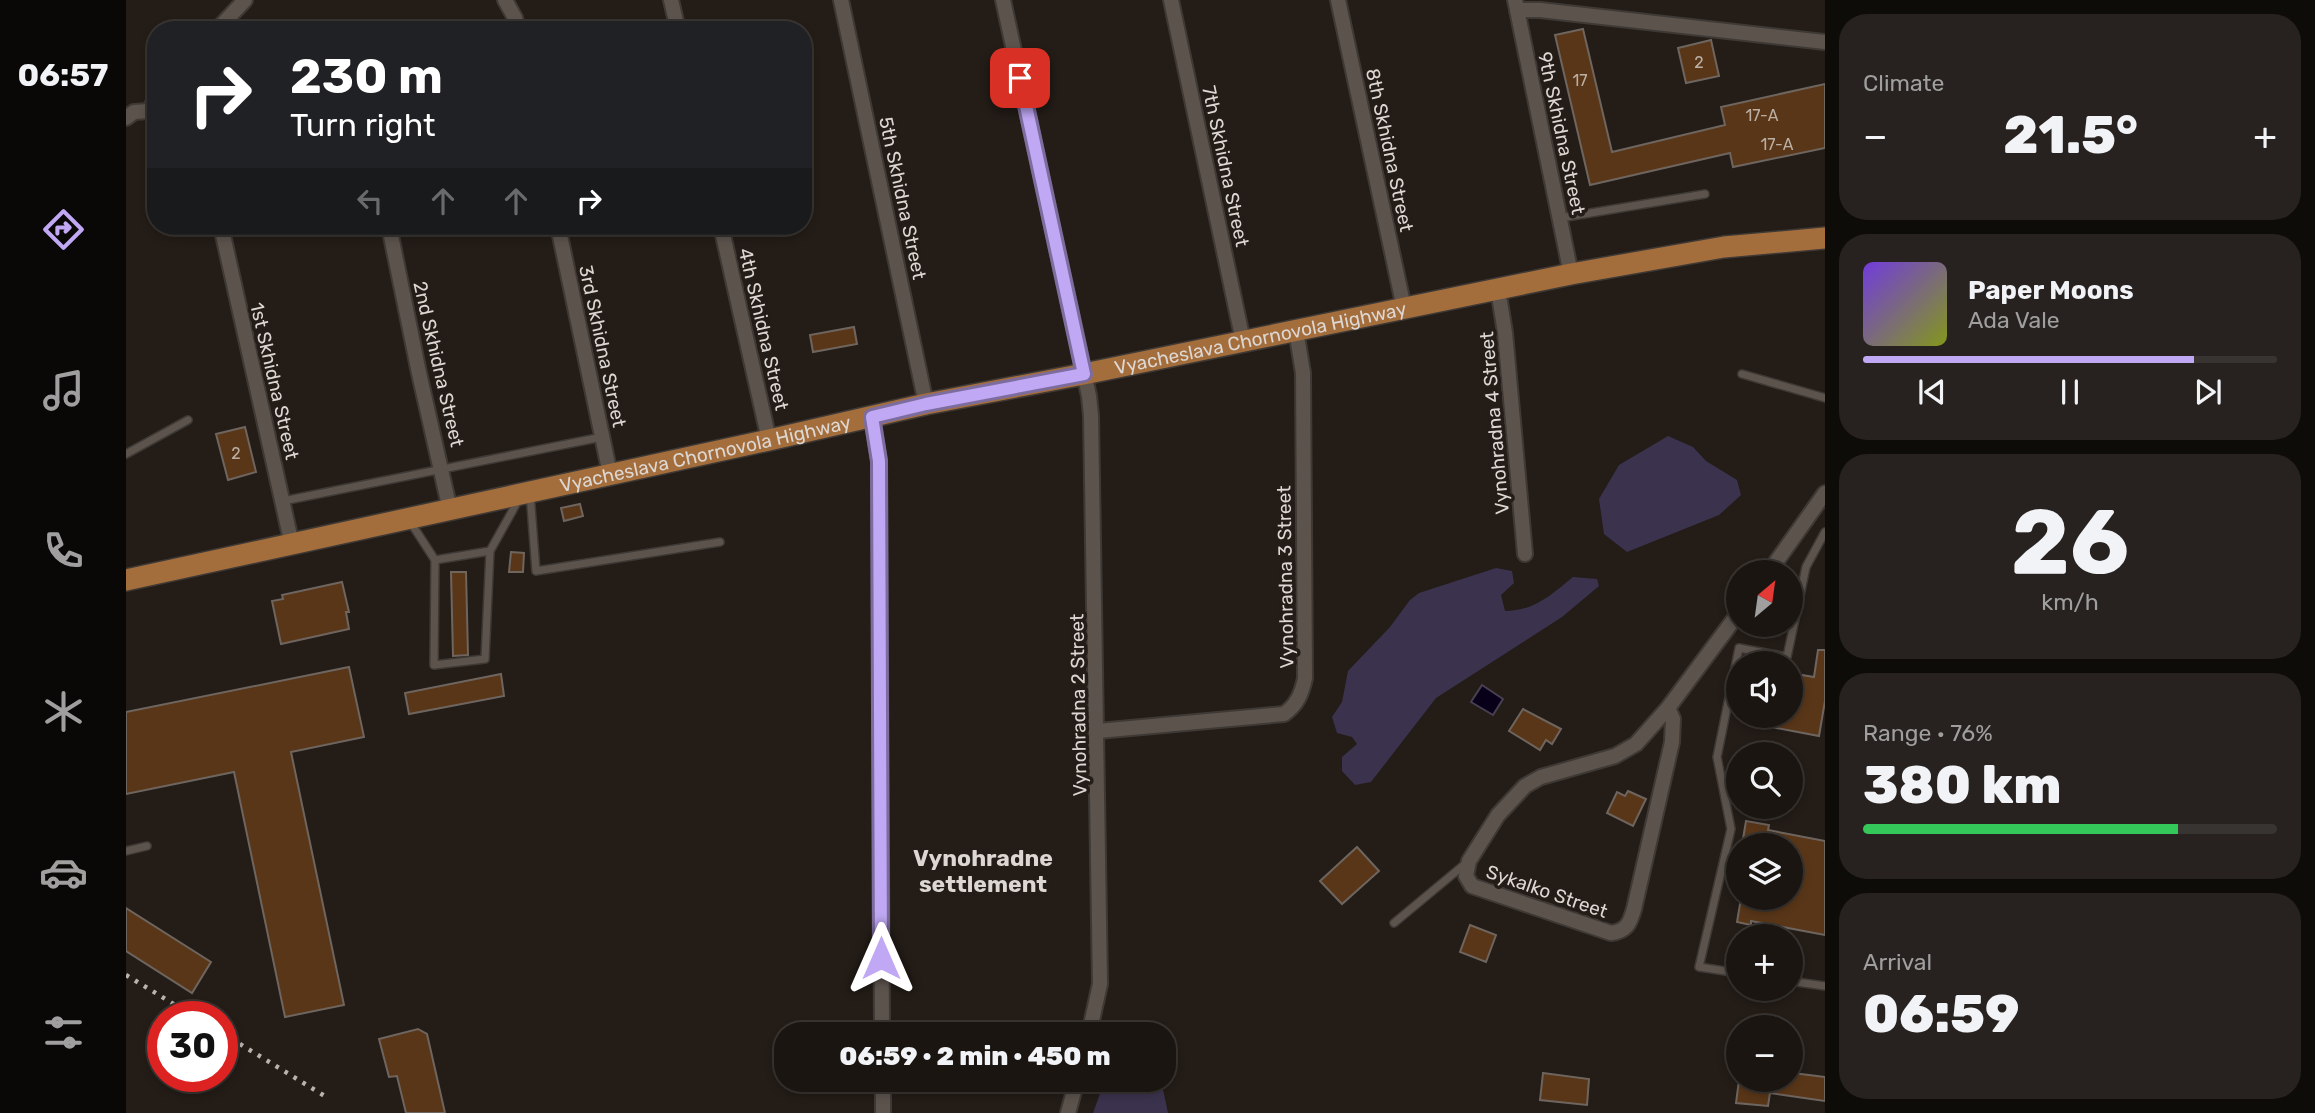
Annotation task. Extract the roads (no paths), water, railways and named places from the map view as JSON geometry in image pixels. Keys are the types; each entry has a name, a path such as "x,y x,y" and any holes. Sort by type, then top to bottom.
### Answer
{"main road":[{"name":"Vyacheslava Chornovola Highway","path":"126,580 926,404 1571,274 1724,247 1825,238"}],"street":[{"path":"225,21 245,0"},
{"path":"505,0 516,21"},
{"path":"671,0 676,21"},
{"name":"5th Skhidna Street","path":"841,0 926,404"},
{"name":"Vynohradna 2 Street","path":"1003,0 1091,416 1100,984 1092,1022"},
{"name":"7th Skhidna Street","path":"1171,0 1243,341"},
{"name":"8th Skhidna Street","path":"1338,0 1404,309"},
{"path":"1516,5 1825,43"},
{"name":"9th Skhidna Street","path":"1516,5 1571,274"},
{"path":"126,118 134,112 147,109"},
{"name":"1st Skhidna Street","path":"222,235 292,545"},
{"name":"2nd Skhidna Street","path":"392,235 450,510"},
{"name":"3rd Skhidna Street","path":"560,235 610,474"},
{"name":"4th Skhidna Street","path":"724,235 769,440"},
{"name":"Vynohradna 4 Street","path":"1498,289 1505,333 1525,554"},
{"name":"Vynohradna 3 Street","path":"1098,731 1284,714 1292,708 1303,690 1306,678 1303,373 1296,330"},
{"path":"872,417 879,461 882,1022"},
{"path":"1778,560 1825,493"},
{"name":"Sykalko Street","path":"1668,708 1672,719 1672,743 1634,909 1629,924 1621,932 1611,933 1472,886 1466,876 1469,861 1498,815 1525,786 1541,777 1615,756 1636,744 1668,708 1726,630"},
{"path":"883,1092 883,1113"},
{"path":"1068,1113 1074,1092"}],"lane":[{"path":"1560,218 1705,194"},
{"path":"1742,374 1825,398"},
{"path":"126,454 188,420"},
{"path":"284,501 602,437"},
{"path":"526,493 536,571 720,542"},
{"path":"409,519 435,560 434,665 485,659 490,551 526,493"},
{"path":"1726,971 1699,967 1731,829 1717,757 1739,648 1787,657 1806,567 1825,532"},
{"path":"435,560 490,551"},
{"path":"126,851 147,846"},
{"path":"1394,923 1469,861"},
{"path":"1803,983 1825,986"}],"railway":[{"path":"126,975 169,1001"},
{"path":"238,1043 328,1098"}],"district":[{"name":"Vynohradne settlement","path":"983,871"}]}
